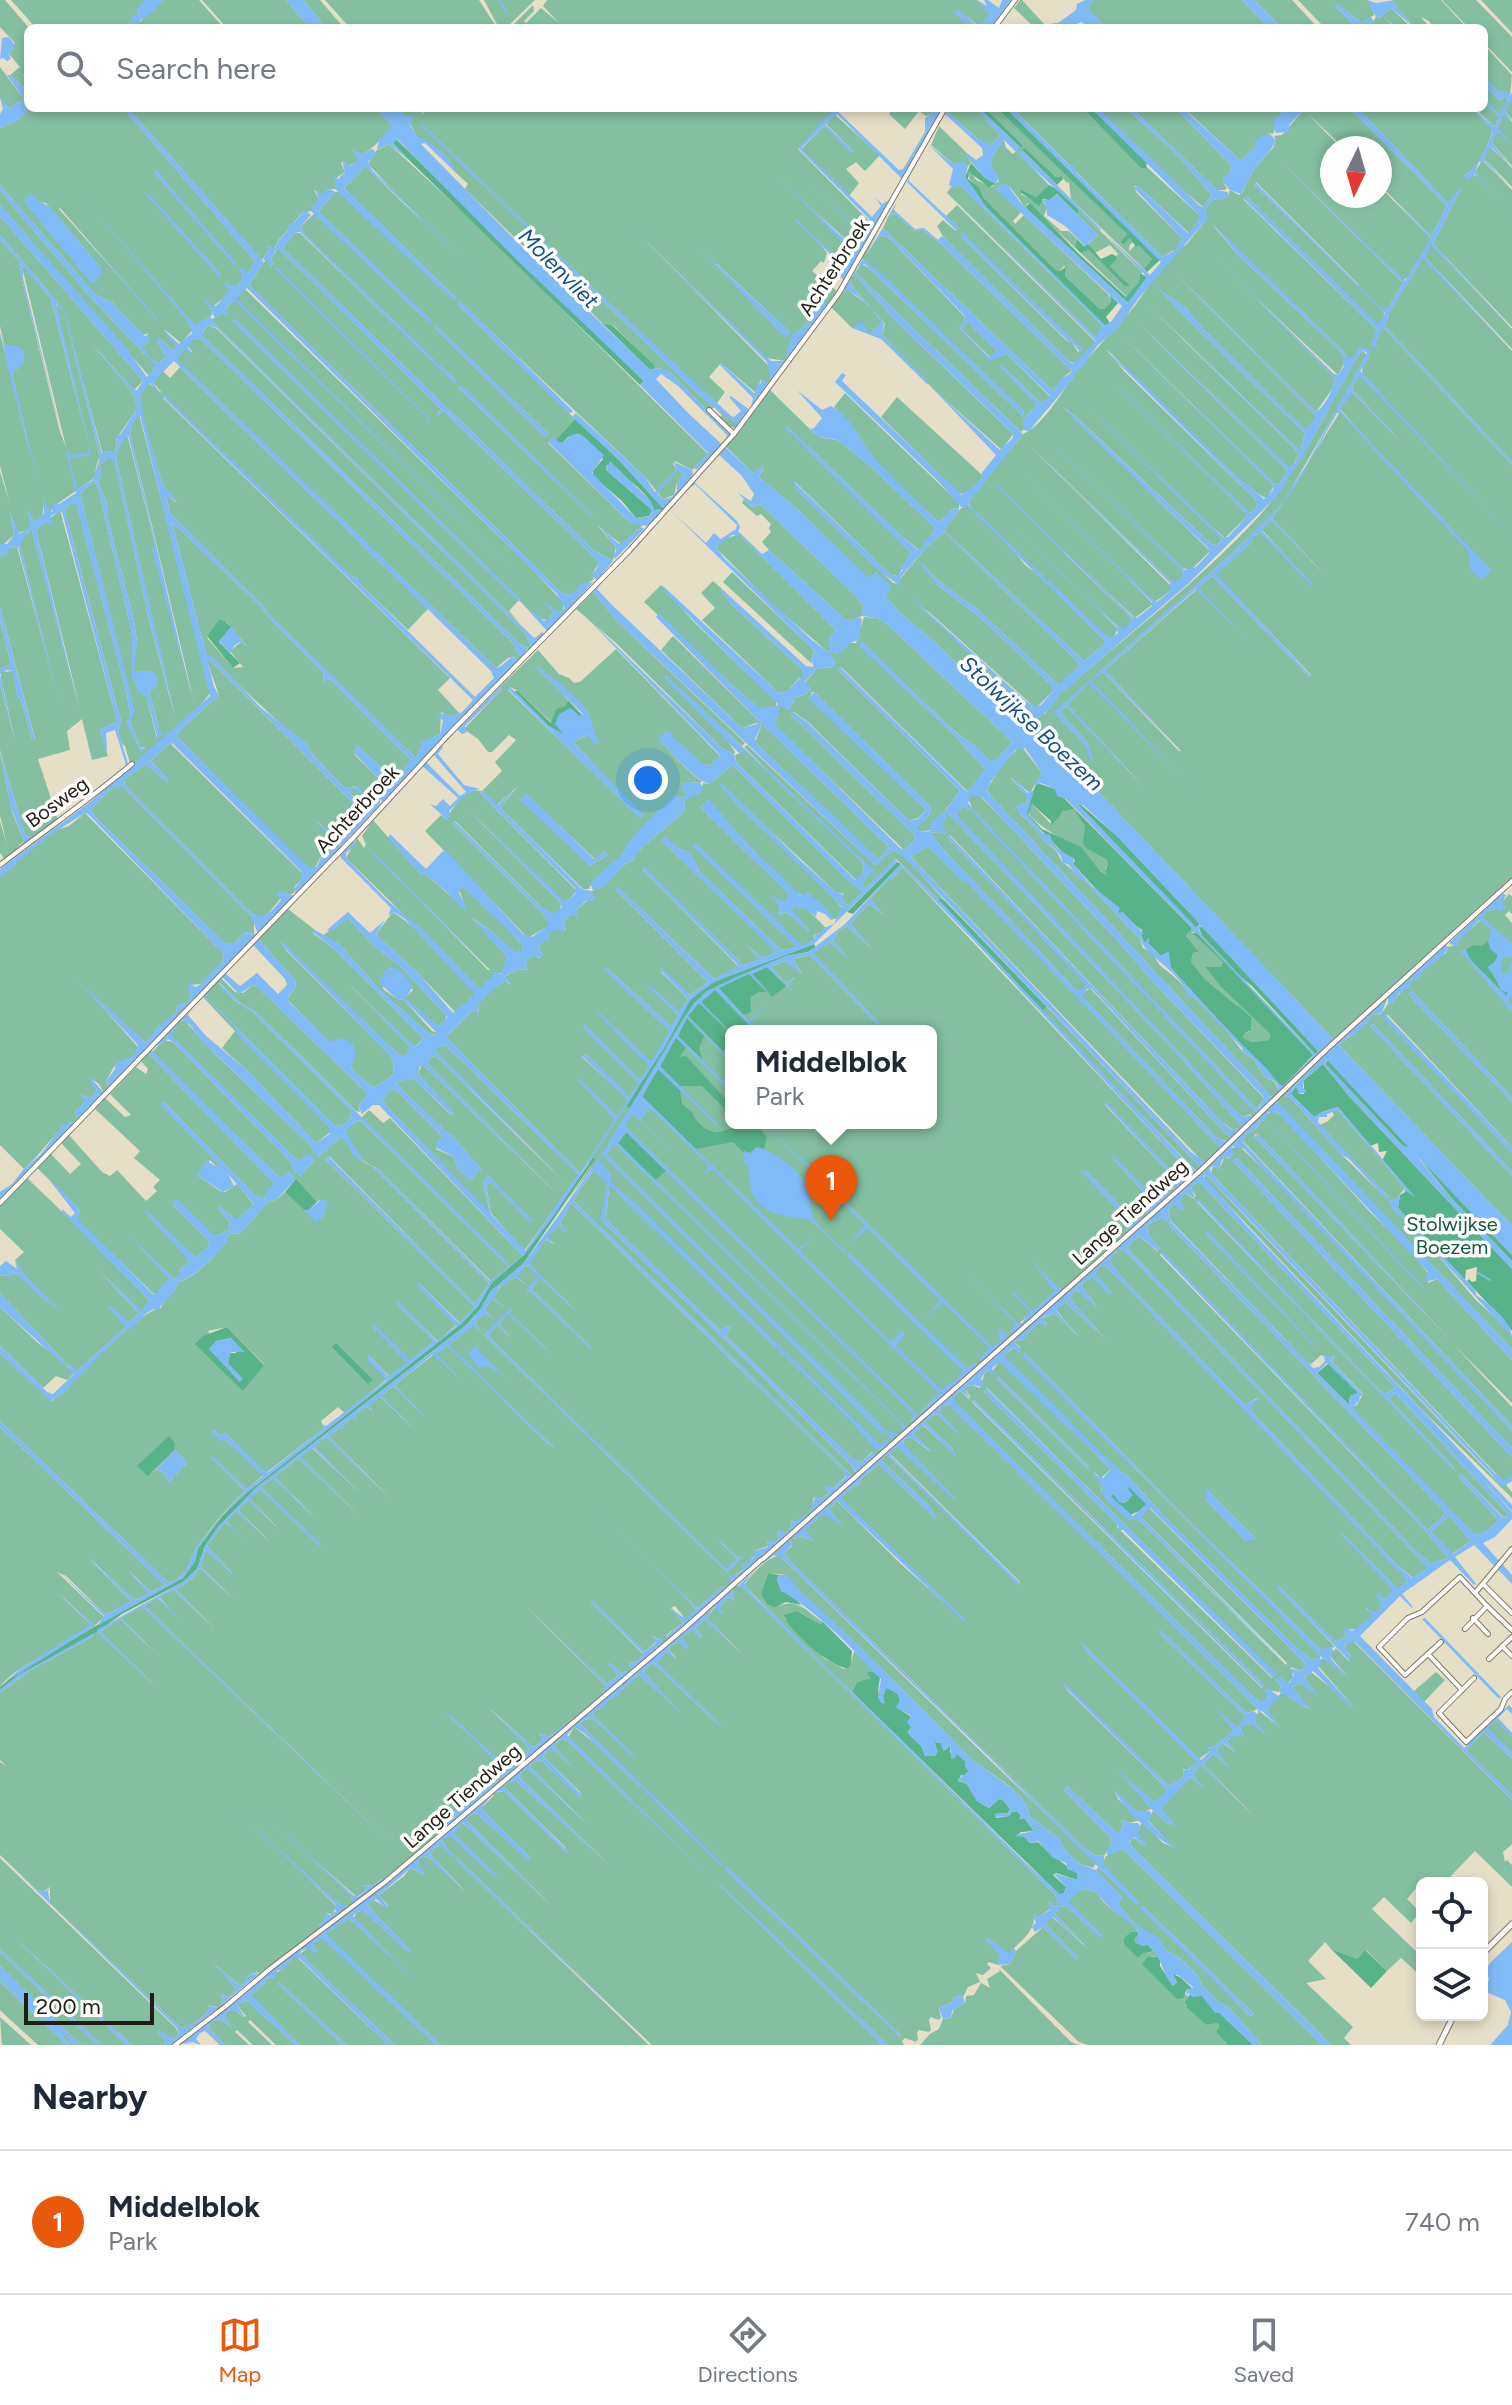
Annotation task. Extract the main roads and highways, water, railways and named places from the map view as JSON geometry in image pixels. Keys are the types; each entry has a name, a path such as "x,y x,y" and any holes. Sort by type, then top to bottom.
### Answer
{"water":[{"path":"144,0 163,0 139,24 128,24 132,15 138,15 137,10"},
{"path":"286,0 303,0 324,24 307,24"},
{"path":"977,0 987,6 984,0 988,0 999,8 1002,0 1011,0 994,24 982,24 989,14"},
{"path":"1094,0 1088,6 1089,10 1102,24 1052,23 1058,23 1076,10 1077,4"},
{"path":"1242,0 1254,0 1278,24 1265,24"},
{"path":"1367,0 1376,3 1394,0 1412,24 1391,8 1380,18 1376,17"},
{"path":"1338,4 1362,23 1371,17 1374,22 1353,24 1334,5"},
{"path":"958,9 975,24 966,24 954,13"},
{"path":"9,37 15,45 9,54 11,59 7,61 0,59 2,38"},
{"path":"7,75 24,87 24,99"},
{"path":"1488,81 1500,94 1504,90 1510,96 1512,93 1512,100 1505,110 1512,122 1503,114 1498,127 1512,146 1497,131 1492,143 1512,168 1491,147 1484,158 1512,190 1484,161 1479,162 1475,172 1512,212 1475,174 1468,180 1464,176 1478,163 1493,131 1476,112 1495,127 1499,116 1488,103 1500,114 1508,100 1507,97 1499,100 1488,88"},
{"path":"0,98 9,108 24,99 26,112 0,128 3,109"},
{"path":"126,112 132,112 264,262 249,285 562,593 570,595 579,588 579,584 593,582 548,632 529,611 544,621 550,618 553,613 542,599 555,610 563,612 564,607 557,594 247,288 236,298 535,593 236,302 233,301 226,309 228,316 222,314 215,318 204,299 216,306 229,291 224,282 237,287 243,276 238,269 240,267 248,273 255,261"},
{"path":"380,112 403,112 407,117 414,115 410,125 417,137 441,150 456,173 425,143 421,144 526,251 649,369 663,368 671,373 731,435 726,441 727,435 678,386 661,374 656,379 688,413 753,473 762,466 761,479 869,578 876,572 892,587 885,595 899,612 935,642 1017,722 1035,733 1065,765 1078,770 1334,1040 1327,1047 1328,1050 1381,1003 1385,1004 1382,1013 1372,1015 1353,1036 1339,1045 1512,1226 1512,1255 1415,1154 1453,1200 1512,1261 1512,1269 1349,1096 1323,1064 1304,1080 1303,1088 1307,1092 1299,1094 1296,1087 1291,1094 1314,1117 1338,1107 1416,1198 1407,1191 1404,1193 1405,1188 1338,1110 1327,1114 1327,1117 1319,1117 1318,1122 1389,1197 1387,1200 1288,1096 1284,1097 1324,1054 1279,1092 1276,1082 1265,1077 1254,1060 1243,1052 1196,999 1187,995 1179,980 1149,952 1085,881 1062,862 1052,846 1043,841 1031,823 1017,812 1017,807 1026,804 1028,799 1010,776 1028,793 1034,790 1027,814 1044,834 1050,835 1059,849 1074,858 1073,864 1092,886 1120,908 1118,913 1123,912 1143,933 1141,936 1145,943 1149,937 1148,943 1161,956 1169,951 1171,968 1278,1082 1283,1086 1311,1058 1313,1055 1066,799 1057,796 1055,789 1041,783 1034,786 1042,773 1025,748 1015,750 987,791 1273,1098 1257,1113 1249,1106 972,812 974,810 1255,1107 1259,1108 1264,1097 982,797 971,795 968,803 972,808 963,806 956,814 1229,1105 1243,1117 1252,1115 1253,1118 1245,1126 949,814 942,825 947,833 945,835 930,833 943,849 1078,992 1086,985 947,837 949,835 1220,1120 1232,1130 1240,1130 1228,1136 1091,988 1087,989 1082,996 1217,1138 1227,1142 1221,1148 965,880 961,881 928,846 911,857 1191,1152 1205,1162 1201,1168 907,860 893,850 874,864 618,622 593,592 602,582 597,589 610,603 742,728 761,723 656,617 659,613 735,688 760,708 778,704 667,594 662,585 779,693 788,691 800,678 803,679 802,669 732,605 722,589 806,666 814,667 811,659 815,651 669,509 706,543 714,533 721,539 736,529 737,525 695,484 686,491 694,482 737,521 738,531 762,554 769,550 845,619 862,619 859,640 850,643 839,654 830,652 836,664 816,669 805,682 811,689 805,695 796,697 789,710 779,706 775,724 900,848 904,850 915,840 914,835 790,714 793,712 807,722 909,821 918,819 926,810 808,698 814,692 931,807 930,814 917,828 920,832 930,831 929,825 946,810 960,791 837,669 840,667 967,792 985,769 954,735 859,646 862,642 952,729 989,760 996,760 1012,742 887,624 877,618 862,616 863,605 857,597 760,504 752,507 738,493 751,501 754,494 742,476 717,450 697,470 694,468 708,453 640,385 644,381 521,264 397,139 393,143 411,162 389,144 377,150 379,140 392,127","holes":["732,535 743,538 836,630 829,638 828,652 724,558 716,547","762,724 889,847 879,859 757,744 755,739","1078,804 1116,835 1199,926 1196,927","1201,926 1318,1053 1315,1054 1199,930","1328,1061 1409,1148 1402,1145 1326,1064"]},
{"path":"832,112 838,112 899,170 903,169 925,132 925,118 941,112 918,153 913,155 915,159 902,179 837,114 826,125 853,151 851,153 824,126 801,148 872,217 881,206 875,197 882,204 887,201 890,204 844,280 839,276 843,266 795,218 829,250 846,261 850,257 849,249 774,173 845,240 859,249 861,233 788,162 864,231 869,219 798,148"},
{"path":"947,112 990,145 1000,136 979,112 983,112 1021,148 1016,152 1004,140 994,154 990,164 999,177 996,184 985,178 966,156 968,154 976,160 983,155 982,148 945,114"},
{"path":"1010,112 1016,112 1069,165 1074,166 1076,172 1162,257 1176,250 1182,238 1133,187 1138,186 1188,233 1199,220 1199,215 1095,112 1102,112 1200,206 1203,207 1212,195 1177,155 1130,112 1136,112 1217,190 1228,192 1229,197 1213,200 1205,209 1207,219 1138,299 1117,329 1098,345 1029,431 1023,430 1023,419 1037,405 998,365 1041,403 1050,396 1007,354 990,361 958,328 965,321 964,315 888,237 881,235 866,255 883,228 1054,390 1062,378 1072,371 939,242 922,230 915,231 894,213 888,217 896,203 894,210 915,229 924,228 938,240 942,236 1073,364 1096,341 947,193 1096,337 1102,325 961,186 954,188 949,185 953,169 929,145 953,164 963,162 968,166 965,177 986,207 1105,325 1111,322 1122,306 1001,194 998,185 1007,184 1020,202 1128,303 1147,277 1103,232 1150,275 1161,262","holes":["968,322 997,351 989,357 961,329"]},
{"path":"1179,112 1189,112 1241,161 1256,145 1255,139 1269,133 1276,140 1253,171 1241,194 1230,190 1223,182 1223,177 1230,173 1231,165"},
{"path":"1283,112 1301,112 1289,125 1289,132 1276,133 1273,128 1275,118"},
{"path":"1354,112 1362,112 1385,136 1378,136"},
{"path":"1392,144 1448,203 1461,189 1433,244 1512,329 1431,245 1425,257 1512,351 1423,259 1390,311 1385,326 1512,465 1383,327 1375,343 1380,348 1370,346 1377,330 1243,198 1246,196 1378,324 1385,313 1254,185 1255,182 1378,305 1387,310 1403,283 1328,208 1405,281 1431,238 1392,197 1431,236 1447,206 1392,150"},
{"path":"353,148 362,155 374,150 376,154 368,162 372,170 480,274 367,168 344,188 456,298 454,301 335,189 332,174 338,179 345,172 342,161 350,166 358,160"},
{"path":"1022,150 1101,229 1100,230 1019,155"},
{"path":"156,170 236,263 235,266 153,172"},
{"path":"910,177 909,181 959,228 957,231 907,182"},
{"path":"0,185 96,295 112,302 143,335 149,332 150,340 142,347 148,358 92,299 0,191"},
{"path":"315,189 322,194 330,189 335,192 319,211 321,214 432,321 429,323 311,211 319,199"},
{"path":"143,191 221,274 220,278"},
{"path":"30,193 49,206 101,268 101,276 92,284 24,202"},
{"path":"1057,194 1098,235 1085,246 1065,226 1047,215 1046,204 1042,200 1049,200"},
{"path":"89,204 195,325 210,316 532,636 535,638 542,632 545,635 532,649 525,633 217,328 208,325 202,332 205,338 520,644 528,648 524,655 519,656 512,642 203,341 196,338 188,347 193,355 185,349 177,359 496,668 512,658 519,660 382,802 379,797 383,783 354,753 357,745 391,777 399,774 411,760 330,679 323,682 325,674 263,609 172,522 206,654 213,657 260,707 308,745 311,753 345,788 357,786 366,796 354,787 349,792 360,805 369,808 369,800 380,804 340,847 314,820 339,839 351,832 341,818 353,823 361,811 211,661 208,662 219,695 177,733 177,737 309,868 317,867 322,854 337,847 339,850 296,895 294,889 302,879 301,871 173,744 170,743 151,761 168,779 168,783 146,764 124,780 125,785 251,913 261,916 268,914 281,900 277,894 279,891 295,896 258,934 251,916 123,787 113,787 91,809 94,816 225,943 235,943 245,932 257,935 109,1088 106,1081 115,1064 135,1055 138,1045 74,977 146,1043 159,1025 176,1013 177,1006 188,1002 191,992 187,986 190,983 195,987 203,982 222,964 224,954 88,814 52,834 0,876 0,869 90,802 210,696 140,415 131,426 130,433 193,703 152,549 155,544 128,435 120,445 116,459 176,719 148,616 115,464 112,459 106,459 100,465 98,482 108,506 108,519 134,621 137,642 134,671 153,671 158,680 156,687 149,691 161,735 155,741 157,736 147,698 138,691 132,677 132,634 94,481 80,494 135,711 130,721 140,747 144,749 151,745 141,752 126,723 130,716 127,695 76,503 68,505 65,511 121,721 118,731 128,764 115,730 106,733 105,751 100,730 117,721 60,511 51,516 52,527 46,522 36,530 80,714 32,531 28,531 20,545 65,725 18,547 0,556 0,544 7,544 14,535 10,512 19,534 30,528 27,506 34,523 44,513 43,500 51,512 53,503 59,504 76,493 66,452 72,455 87,453 90,448 51,299 23,266 23,278 65,448 24,288 19,261 0,240 0,235 65,311 102,454 107,451 114,453 116,435 120,435 138,408 132,392 88,340 134,390 143,381 0,216 0,205 124,345 147,377 155,368 151,358 158,363 166,357 157,341 159,337 172,350 175,349 163,329 179,344 192,333 189,323","holes":["56,304 64,311 100,457 93,480 78,489 69,459 90,455 91,451","174,361 491,671 494,678 475,697 359,583 359,578 351,576 165,395 163,397 473,700 458,714 439,713 443,721 440,734 421,742 416,758 170,513 166,496 178,502 163,486 140,395 150,383 161,395 153,382"]},
{"path":"60,207 158,320 157,321"},
{"path":"305,210 311,215 301,226 304,233 457,381 455,384 300,232 294,233 283,248 592,549 613,561 597,580 590,574 599,563 591,554 444,411 437,416 441,409 280,250 276,250 271,266 263,259 267,246 275,248 290,223 294,223"},
{"path":"1213,224 1345,353 1346,358 1354,357 1359,347 1371,350 1360,371 1512,535 1359,375 1353,390 1403,444 1352,392 1340,410 1492,571 1481,580 1470,568 1470,553 1337,413 1298,482 1272,518 1327,577 1272,521 1262,531 1314,585 1310,585 1261,533 1254,536 1251,543 1216,574 1311,676 1212,576 1199,588 1249,643 1196,589 1105,670 1182,752 1103,672 1091,680 1190,786 1089,683 1068,704 1145,789 1066,706 1060,712 1088,743 1091,761 1085,745 1054,712 1238,548 1282,503 1307,464 1367,353 1362,350 1356,359 1302,458 1277,496 1188,584 1059,695 1052,707 1038,719 908,593 1026,701 1036,707 1041,705 1053,691 1052,686 982,619 939,586 920,565 922,563 935,578 977,609 1059,685 1079,666 1078,662 944,532 900,578 900,584 906,590 878,570 796,489 792,480 891,575 897,576 903,570 901,568 911,553 785,428 787,426 901,536 917,549 924,547 923,543 933,532 933,526 868,464 837,440 819,437 810,429 822,418 797,390 822,410 831,406 839,411 876,460 936,520 941,521 954,508 960,510 945,528 946,532 1084,661 1105,644 1103,639 968,507 961,507 835,382 842,373 846,375 842,381 962,495 982,479 981,474 996,455 933,389 1000,450 1013,438 1013,434 897,322 854,274 1023,434 968,504 1110,639 1118,633 1117,627 991,506 1118,626 1125,628 1132,619 994,484 1137,618 1152,606 1152,602 1010,462 1154,601 1157,602 1170,591 1170,583 1026,443 1172,582 1177,582 1184,572 1038,429 1185,570 1196,567 1209,549 1073,419 1065,407 1211,544 1217,545 1222,540 1072,391 1223,537 1228,537 1248,515 1093,362 1250,513 1257,506 1255,499 1105,350 1264,499 1274,486 1119,334 1275,484 1280,483 1286,474 1285,468 1134,319 1288,467 1295,463 1298,454 1295,449 1146,302 1301,449 1305,433 1157,287 1186,308 1203,329 1306,430 1314,420 1314,414 1173,271 1316,412 1323,406 1335,378 1200,243 1334,374 1338,375 1344,366 1342,353 1236,253"},
{"path":"636,232 771,361 785,361 791,337 813,319 813,311 826,301 828,303 771,382 767,362"},
{"path":"962,232 1082,349 1081,353 962,237"},
{"path":"695,244 791,333 786,337 782,334"},
{"path":"863,259 1024,411 1023,416 870,269 864,264 858,267"},
{"path":"277,267 431,420 431,422 275,269"},
{"path":"575,270 731,416 741,411 731,396 751,411 737,425 698,394 572,271"},
{"path":"850,280 884,322 882,335 929,382 927,384 881,339 852,328 862,321 869,334 882,322 859,298 843,290"},
{"path":"460,301 573,411 569,414 458,305"},
{"path":"234,318 528,607 514,597 232,321"},
{"path":"436,325 548,436 545,437 435,328"},
{"path":"0,326 5,345 20,347 24,352 24,363 12,373 42,496 8,369"},
{"path":"721,363 754,393 761,379 770,384 751,408 753,398"},
{"path":"461,385 594,517 594,519 459,388"},
{"path":"576,413 645,477 655,492 676,470 674,462 692,470 693,475 666,508 662,507 617,458 572,417","holes":["679,470 683,475 672,497 663,499 657,493"]},
{"path":"573,434 582,435 604,455 592,473 636,518 649,516 652,510 606,470 610,461 651,501 654,510 660,509 662,512 649,526 631,524 548,442 552,438 562,443"},
{"path":"598,525 619,544 641,527 644,529 615,559 616,547"},
{"path":"0,607 35,740 32,740 21,700 17,696 13,671 0,674 0,669 11,664 0,620"},
{"path":"580,611 722,748 734,754 736,762 855,880 862,875 864,864 746,752 740,754 664,678 667,676 874,870 862,883 864,887 894,860 898,861 814,944 714,982 691,999 665,1047 553,1217 523,1256 379,1105 373,1105 362,1114 358,1106 367,1095 362,1088 257,987 253,985 239,994 222,977 225,973 240,986 257,973 278,994 287,985 253,945 258,939 296,981 288,997 289,1002 330,1042 342,1038 353,1044 356,1055 351,1068 373,1088 393,1075 394,1062 390,1055 279,942 284,943 399,1055 407,1055 410,1047 348,983 410,1043 417,1046 423,1038 313,932 315,930 339,944 382,992 429,1034 439,1035 404,1000 397,999 379,983 384,972 392,967 401,971 413,986 406,998 438,1026 447,1018 446,1015 401,967 374,946 348,918 332,932 327,930 348,912 370,933 385,920 376,934 418,973 453,1013 475,994 405,919 394,912 388,916 391,908 340,854 353,841 356,844 346,853 346,858 480,989 495,972 501,974 507,957 471,918 493,932 516,953 523,948 522,944 462,886 459,893 467,909 463,910 448,893 426,875 421,875 388,838 390,834 426,869 443,851 449,854 523,934 532,937 549,925 544,915 452,823 454,821 541,907 555,914 562,907 560,902 466,808 566,902 576,893 575,888 480,793 483,791 498,805 516,787 500,808 582,889 591,891 595,899 592,902 587,900 576,910 578,917 571,914 564,923 566,928 563,931 553,929 548,938 552,943 546,940 538,946 543,955 541,958 533,955 525,964 528,970 519,969 505,976 510,986 505,981 495,988 478,1004 479,1014 476,1010 471,1012 446,1037 580,1173 615,1119 578,1081 579,1078 617,1116 628,1100 582,1056 586,1054 629,1096 639,1083 583,1028 583,1023 640,1080 649,1066 595,1011 651,1062 670,1031 602,968 608,969 672,1027 678,1015 644,983 679,1011 688,999 661,971 661,967 690,995 708,982 616,890 617,886 714,979 739,966 642,869 644,866 743,965 759,960 748,946 762,958 776,952 662,841 663,837 690,853 699,871 781,950 796,947 693,846 696,843 802,945 814,940 815,935 834,924 842,907 718,783 723,784 801,861 836,892 844,895 844,903 849,905 863,891 852,885 733,765 709,784 683,765 660,741 665,732 703,764 710,765 720,755","holes":["445,1045 578,1174 525,1251 491,1214 486,1185 491,1182 531,1223 533,1221 488,1175 483,1182 487,1210 381,1100 394,1088 442,1136 435,1147 454,1157 457,1168 470,1181 481,1169 452,1135 396,1083 413,1078 452,1115 455,1113 418,1074 423,1065 558,1195 428,1064 430,1057 436,1056 565,1181 438,1053 438,1048"]},
{"path":"231,627 249,649 240,642 230,653 219,641"},
{"path":"533,665 564,687 586,708 600,743 595,744 587,735 573,742 643,815 640,819 508,689 510,687 548,725 564,735 555,724 559,714 570,708 580,716 583,714"},
{"path":"0,674 15,743 0,685"},
{"path":"500,687 501,690 465,726 467,732 462,734 457,730"},
{"path":"442,746 438,754 464,785 480,789 460,800 449,811 451,816 447,820 430,804 436,806 443,799 450,806 458,798 422,766 426,762 460,796 466,792 434,755"},
{"path":"0,750 25,835 33,838 16,852 24,841 11,808"},
{"path":"682,783 700,783 703,788 700,793 684,801 685,808 681,814 635,855 635,860 623,866 606,885 593,890 592,881 623,853 647,821 674,796 686,796"},
{"path":"526,793 594,859 606,851 608,855 590,866 520,800"},
{"path":"709,799 746,843 800,895 807,892 834,919 817,911 816,917 805,908 793,907 792,910 808,932 787,912 780,915 780,907 771,895 783,902 789,894 700,807"},
{"path":"374,853 490,970 373,855"},
{"path":"901,864 935,896 1196,1172 1187,1177 1188,1170 902,867 870,899 885,916 869,904 850,923 873,950 847,926 839,930 833,941 849,959 830,942 814,953 881,1025 810,955 793,959 802,975 785,961 771,967 786,983 795,977 788,985 796,995 767,967 752,974 772,995 749,974 719,988 749,1021 768,1003 751,1022 754,1025 749,1025 715,990 701,1002 725,1028 699,1003 688,1016 725,1057 687,1018 678,1036 725,1082 725,1086 676,1038 660,1066 718,1124 658,1069 642,1096 798,1249 817,1233 800,1251 889,1341 894,1340 902,1330 905,1334 896,1346 941,1390 960,1376 962,1370 847,1256 849,1253 967,1368 976,1363 977,1367 923,1413 920,1412 939,1393 712,1169 703,1175 709,1166 650,1108 640,1120 676,1156 632,1114 625,1126 919,1416 910,1424 913,1414 626,1132 618,1143 907,1428 902,1431 901,1424 614,1143 607,1154 624,1172 888,1432 899,1434 892,1440 885,1432 881,1433 603,1155 599,1160 611,1174 611,1183 634,1202 880,1445 887,1440 888,1444 879,1451 876,1449 847,1417 609,1188 606,1219 720,1330 732,1325 726,1336 854,1460 861,1462 873,1452 876,1454 856,1472 729,1343 601,1220 607,1183 593,1171 573,1200 852,1476 812,1512 815,1497 820,1499 829,1493 825,1487 834,1488 846,1477 844,1471 571,1203 560,1224 566,1233 559,1226 548,1236 555,1244 546,1239 530,1264 578,1314 540,1278 531,1289 591,1350 530,1291 527,1293 538,1276 526,1265 518,1276 526,1284 516,1277 505,1283 506,1286 500,1286 494,1297 504,1307 492,1298 485,1309 493,1319 484,1313 475,1324 481,1332 473,1326 449,1345 557,1450 447,1346 437,1354 460,1380 433,1354 395,1385 430,1422 393,1386 381,1396 415,1431 380,1397 370,1405 371,1410 366,1407 355,1415 356,1420 352,1418 343,1425 344,1429 339,1428 329,1437 391,1500 325,1437 315,1447 370,1503 313,1448 301,1457 358,1515 298,1458 275,1477 314,1518 273,1478 261,1487 321,1544 320,1547 260,1489 250,1499 285,1536 248,1500 238,1510 272,1545 236,1511 227,1521 257,1552 226,1522 207,1546 236,1578 205,1550 201,1567 234,1600 199,1568 193,1578 176,1590 214,1629 173,1590 159,1598 194,1633 157,1598 144,1606 400,1852 142,1607 121,1618 162,1659 120,1619 100,1632 160,1691 98,1633 97,1630 183,1582 197,1569 205,1546 219,1526 257,1487 465,1326 480,1310 491,1291 523,1264 600,1157 693,1004 707,991 736,977 786,956 808,952 845,924"},
{"path":"1502,893 1506,895 1502,903 1506,907 1501,912 1496,909 1487,911 1483,918 1512,944 1512,957 1503,958 1501,970 1503,974 1507,973 1512,961 1512,996 1507,1001 1512,1005 1512,1012 1460,951 1466,950 1471,961 1506,996 1508,993 1501,990 1487,967 1495,962 1498,955 1491,950 1488,941 1492,931 1480,920 1458,941 1456,947 1449,943"},
{"path":"1445,945 1448,947 1443,955 1419,978 1412,979 1409,988 1399,993 1393,1004 1388,1004 1388,997"},
{"path":"218,982 239,1002 256,1012 510,1265 522,1257 492,1282 478,1306 461,1324 245,1494 222,1516 198,1548 195,1561 183,1578 97,1626 104,1616 58,1571 106,1615 131,1601 88,1556 135,1600 148,1594 127,1570 151,1592 165,1585 0,1427 0,1421 169,1583 186,1570 199,1544 216,1523 227,1510 245,1491 212,1455 247,1489 263,1476 226,1440 221,1441 211,1433 212,1428 219,1435 225,1433 267,1473 324,1428 322,1424 326,1426 387,1380 368,1361 368,1355 388,1376 407,1363 373,1327 372,1322 410,1360 434,1341 397,1304 397,1299 437,1341 456,1326 416,1284 419,1283 459,1323 475,1307 325,1159 328,1156 475,1304 489,1283 372,1166 354,1156 344,1139 340,1137 319,1157 204,1043 189,1024 180,1020 191,1011 188,1015 206,1036 247,1070 316,1143 330,1134 330,1128 204,996 212,986 206,997 334,1125 347,1122 351,1110 254,1013 229,996","holes":["358,1120 361,1121 509,1267 490,1281 378,1169 364,1161 345,1132"]},
{"path":"1412,991 1512,1097 1512,1102 1408,994"},
{"path":"1385,1014 1512,1147 1512,1153 1382,1017"},
{"path":"176,1024 173,1037 291,1154 298,1160 310,1153 314,1161 300,1176 293,1170 291,1162 173,1042 168,1039 155,1047"},
{"path":"1373,1024 1512,1171 1512,1176 1370,1026"},
{"path":"151,1050 278,1176 289,1172 296,1179 276,1200 269,1201 241,1233 230,1234 208,1262 178,1282 159,1309 149,1312 126,1330 71,1384 69,1390 50,1401 0,1353 0,1346 47,1392 53,1394 74,1374 65,1366 67,1364 79,1369 126,1327 106,1305 129,1322 139,1313 94,1265 142,1311 149,1300 62,1212 62,1209 71,1217 75,1213 47,1177 78,1207 78,1220 154,1295 169,1279 124,1229 174,1279 179,1277 179,1271 190,1261 145,1209 195,1257 208,1247 209,1241 172,1204 177,1199 215,1236 230,1230 229,1221 218,1209 220,1207 234,1218 239,1218 254,1204 228,1174 234,1186 223,1192 197,1175 207,1161 217,1167 219,1165 160,1104 163,1101 256,1196 266,1199 265,1193 274,1183 148,1053"},
{"path":"91,1078 104,1093 78,1120 75,1111 85,1100 80,1095 90,1098 97,1091"},
{"path":"1106,1101 1185,1181 1174,1191 1176,1180 1105,1104"},
{"path":"1278,1102 1512,1349 1512,1360 1437,1279 1425,1282 1428,1272 1278,1113 1268,1112 1266,1120 1252,1133 1246,1134 1243,1142 1512,1426 1512,1431 1244,1149 1233,1146 1234,1155 1230,1159 1222,1160 1219,1169 1210,1168 1211,1173 1501,1480 1499,1482 1238,1208 1206,1175 1203,1176 1512,1505 1512,1511 1397,1390 1512,1512 1512,1519 1495,1537 1483,1543 1512,1575 1512,1584 1474,1545 1455,1557 1476,1584 1450,1560 1402,1594 1412,1608 1400,1596 1360,1636 1432,1709 1434,1717 1464,1748 1509,1705 1512,1708 1512,1714 1507,1709 1498,1718 1512,1737 1496,1720 1488,1728 1512,1753 1512,1759 1484,1732 1466,1750 1512,1795 1512,1800 1355,1642 1347,1643 1344,1647 1351,1657 1350,1661 1278,1589 1278,1585 1336,1642 1347,1636 1343,1630 1352,1631 1372,1616 1366,1607 1375,1612 1382,1606 1376,1596 1378,1594 1385,1599 1393,1590 1342,1533 1396,1587 1407,1580 1106,1266 1095,1273 1113,1294 1107,1293 1093,1278 1081,1285 1099,1310 1076,1290 1069,1298 1106,1339 1065,1302 1056,1311 1082,1340 1054,1313 1043,1318 1047,1327 1038,1323 1021,1341 1014,1342 1022,1350 1012,1348 1006,1358 1126,1474 1295,1646 1311,1659 1320,1658 1322,1662 1318,1668 1355,1708 1313,1671 1304,1678 1321,1698 1300,1683 1292,1687 1311,1710 1279,1692 1281,1686 1275,1680 1279,1676 1289,1683 1294,1675 1289,1668 1300,1671 1305,1667 1304,1662 1150,1508 1142,1518 1287,1665 1144,1525 1138,1520 1129,1520 1110,1504 1103,1494 1101,1483 1092,1473 1103,1478 1111,1469 1000,1362 992,1368 995,1375 985,1372 981,1379 982,1387 973,1385 964,1388 970,1398 960,1391 954,1401 1097,1543 1102,1543 1102,1548 1259,1702 1268,1698 1267,1688 1280,1697 1267,1709 1281,1729 1262,1711 1258,1712 948,1404 941,1407 940,1412 958,1434 938,1415 925,1422 952,1448 957,1458 924,1425 913,1433 935,1454 911,1437 904,1439 903,1444 958,1501 897,1446 889,1454 1020,1583 1019,1586 888,1456 884,1456 882,1461 931,1508 939,1522 879,1464 841,1498 967,1621 963,1621 837,1501 829,1509 845,1528 824,1514 806,1530 815,1542 792,1536 810,1519 815,1519 815,1514 836,1500 961,1385 965,1385 1201,1174 1268,1108","holes":["1199,1182 1394,1386 1393,1390 1385,1394 1376,1387 1199,1199 1197,1201 1456,1473 1389,1399 1395,1393 1507,1513 1507,1517 1503,1518 1461,1474 1459,1477 1497,1519 1485,1532 1475,1534 1352,1408 1360,1396 1364,1396 1332,1362 1335,1355 1329,1358 1323,1353 1325,1361 1313,1368 1171,1222 1168,1210 1175,1204 1182,1210 1180,1200 1185,1193 1196,1199 1191,1189","1161,1218 1170,1223 1446,1513 1428,1530 1163,1252 1160,1253 1422,1527 1447,1558 1431,1564 1416,1551 1127,1248 1139,1236 1158,1251 1160,1248 1150,1237 1147,1225","1117,1250 1124,1250 1398,1536 1426,1566 1426,1570 1412,1578 1396,1564 1250,1410 1260,1397 1245,1405 1110,1262","1327,1363 1358,1393 1350,1396 1349,1405 1317,1373","1129,1487 1146,1504 1133,1516 1110,1496 1113,1494 1119,1502 1125,1503 1133,1495","1449,1516 1471,1541 1453,1554 1431,1532"]},
{"path":"70,1121 74,1123 0,1201 0,1192 12,1184 62,1126"},
{"path":"1269,1123 1276,1129 1426,1290 1417,1283"},
{"path":"769,1129 992,1346 1001,1341 998,1331 1001,1329 1009,1338 981,1362 979,1360 989,1347 943,1302 924,1320 940,1300 868,1228 848,1245 865,1225"},
{"path":"1258,1134 1452,1342 1254,1136"},
{"path":"757,1147 780,1158 800,1175 808,1190 815,1220 845,1253 809,1219 782,1216 758,1202 750,1185 748,1165 743,1161 744,1151 750,1153"},
{"path":"1112,1154 1155,1198 1162,1198 1165,1192 1154,1177 1171,1195 1145,1215 1152,1201"},
{"path":"1237,1158 1512,1448 1512,1457 1233,1161"},
{"path":"1081,1171 1086,1171 1130,1216 1141,1218 1140,1224 1127,1232 1129,1222"},
{"path":"1400,1194 1398,1208 1475,1290 1476,1295 1499,1313 1512,1337 1406,1220 1393,1210 1388,1201"},
{"path":"322,1199 327,1202 324,1215 317,1223 304,1210 309,1210"},
{"path":"1208,1232 1314,1344 1314,1346 1205,1234"},
{"path":"1030,1259 1062,1291 1013,1334 1010,1332 1016,1324 960,1267 1018,1323 1022,1323 1030,1312 1012,1290 1033,1311 1055,1291"},
{"path":"15,1260 26,1277 62,1312 16,1273 0,1275 0,1266 6,1261 17,1269"},
{"path":"0,1293 65,1362 63,1364 0,1307"},
{"path":"511,1307 510,1313 556,1360 508,1314 499,1324 513,1340 497,1325 488,1336 726,1568 736,1559 715,1537 738,1558 742,1555 727,1572 484,1335"},
{"path":"231,1338 245,1352 231,1352 228,1363 243,1379 240,1382 209,1349 216,1341"},
{"path":"481,1340 476,1348 508,1380 489,1366 479,1368 468,1354"},
{"path":"1025,1353 1185,1517 1321,1650 1330,1646 1335,1652 1330,1656 1332,1660 1350,1679 1322,1658 1022,1356"},
{"path":"999,1377 1089,1467 1089,1470 997,1379"},
{"path":"986,1388 1277,1674 1273,1678 1123,1530 1119,1530 1117,1524 984,1392"},
{"path":"974,1400 1265,1686 1263,1688"},
{"path":"175,1450 187,1463 168,1483 165,1474 156,1469"},
{"path":"1206,1489 1257,1540 1246,1541 1206,1500"},
{"path":"807,1513 809,1515 733,1583 730,1582 729,1575 736,1575 744,1568 741,1563 747,1563 754,1557 754,1551 768,1547 767,1541 777,1541 778,1530 785,1533 792,1526 791,1520 795,1522"},
{"path":"600,1514 697,1608 724,1586 729,1586 667,1638 683,1623 670,1608 686,1619 695,1610 694,1607"},
{"path":"789,1539 793,1544 783,1554 1083,1847 1095,1855 1104,1856 1104,1865 1139,1902 1136,1905 991,1759 784,1560 774,1555 759,1566"},
{"path":"754,1571 744,1584 753,1595 1027,1864 1060,1894 1066,1887 1053,1873 1077,1880 1077,1873 1067,1869 1066,1863 1053,1858 1038,1841 1030,1843 1024,1837 1015,1835 1034,1831 1024,1818 1019,1819 1021,1815 1018,1811 1009,1816 995,1817 995,1814 1008,1813 1010,1809 1003,1800 999,1799 989,1808 977,1801 967,1784 957,1780 969,1771 965,1761 957,1754 954,1759 951,1758 950,1746 943,1751 941,1743 935,1742 938,1752 935,1756 925,1756 922,1747 908,1734 911,1728 907,1722 911,1716 896,1707 900,1701 898,1694 886,1688 883,1696 885,1704 881,1703 878,1697 881,1679 829,1626 781,1591 777,1579 779,1575 792,1579 793,1584 967,1755 1016,1792 1030,1817 1060,1839 1065,1851 1080,1864 1096,1870 1122,1897 1118,1904 1135,1924 1158,1937 1165,1949 1180,1958 1217,2001 1229,2007 1262,2045 1253,2045 1219,2013 1215,2013 1202,1996 1186,1995 1187,1989 1194,1988 1178,1975 1172,1975 1177,1982 1173,1986 1153,1950 1148,1945 1135,1942 1139,1932 1098,1893 1083,1889 1068,1901 1103,1937 1099,1937 1066,1906 1060,1907 1055,1914 1088,1950 1053,1917 1046,1922 1079,1958 1077,1960 1043,1927 1035,1932 1033,1917 1050,1910 1050,1902 1055,1907 1058,1905 1057,1897 742,1587 736,1588"},
{"path":"732,1590 734,1601 729,1597 720,1607 724,1613 714,1607 707,1618 742,1655 705,1620 695,1628 701,1638 692,1630 682,1637 688,1650 679,1642 670,1646 669,1650 676,1660 667,1652 657,1662 721,1727 653,1663 643,1671 684,1716 637,1675 620,1691 620,1695 608,1700 605,1707 592,1714 634,1758 592,1718 580,1724 723,1864 721,1866 585,1734 574,1727 567,1735 710,1878 564,1738 555,1747 577,1772 553,1749 543,1756 580,1793 582,1800 541,1760 531,1763 530,1767 589,1827 528,1769 521,1772 519,1777 613,1869 515,1780 504,1785 505,1788 570,1856 504,1791 494,1792 481,1809 530,1857 530,1862 476,1813 469,1816 467,1821 553,1907 462,1822 454,1834 501,1879 492,1875 450,1836 441,1841 454,1855 452,1857 440,1846 430,1854 466,1893 428,1857 423,1856 417,1864 425,1872 422,1874 410,1868 379,1895 388,1906 386,1908 376,1899 367,1905 412,1952 407,1951 364,1911 353,1916 415,1981 351,1920 346,1920 326,1934 441,2045 436,2045 322,1938 313,1945 317,1951 315,1953 308,1948 300,1954 395,2045 388,2045 299,1958 293,1958 282,1970 278,1970 276,1977 268,1977 251,1995 300,2045 296,2045 246,2000 237,2005 245,2017 234,2010 227,2011 225,2018 232,2028 220,2019 209,2023 210,2030 225,2045 220,2045 205,2031 196,2039 201,2045 192,2042 177,2045 225,2010 285,1959 325,1932 337,1919 354,1912 355,1908"},
{"path":"58,1592 93,1627 4,1683 20,1669 89,1626"},
{"path":"592,1600 645,1651 656,1643 652,1635 663,1642 635,1668 630,1667 629,1663 637,1662 643,1653"},
{"path":"525,1604 607,1684 618,1676 608,1662 621,1673 628,1671 626,1675 603,1694 606,1686"},
{"path":"1425,1618 1501,1697 1499,1699 1422,1619"},
{"path":"1158,1628 1247,1713 1254,1711 1258,1715 1254,1721 1269,1737 1250,1723 1240,1729 1246,1737 1236,1735 1227,1741 1237,1753 1224,1743 1216,1751 1232,1770 1213,1754 1203,1764 1253,1816 1202,1766 1198,1766 1193,1776 1209,1792 1190,1777 1161,1809 1177,1826 1165,1822 1115,1767 1154,1802 1166,1792 1166,1788 1067,1689 1062,1680 1167,1784 1172,1785 1184,1776 1183,1770 1189,1770 1197,1762 1085,1650 1079,1640 1201,1760 1210,1751 1206,1747 1212,1748 1234,1731 1214,1706 1238,1728 1245,1716 1162,1636"},
{"path":"94,1633 31,1670 0,1693 19,1675"},
{"path":"487,1707 533,1747 543,1740 539,1733 548,1737 566,1725 503,1778 505,1770 445,1712 511,1768 518,1758 506,1745 520,1757 529,1748"},
{"path":"489,1772 498,1781 438,1835 441,1828 438,1823 445,1824 456,1815 451,1808 457,1812 463,1810 467,1801 464,1797 473,1799 491,1784 493,1781 487,1775"},
{"path":"1067,1786 1115,1831 1123,1827 1121,1820 1138,1823 1138,1833 1148,1846 1134,1837 1129,1842 1131,1846 1331,2045 1322,2045 1124,1850 1118,1849 1107,1855 1110,1837 1064,1790"},
{"path":"1114,1789 1137,1811 1150,1811 1152,1816 1148,1821 1176,1849 1140,1823"},
{"path":"235,1809 337,1902 348,1907 323,1926 319,1925 326,1913 330,1915 336,1911 335,1904"},
{"path":"264,1814 353,1895 358,1897 366,1890 364,1885 373,1886 381,1879 383,1881 352,1905 351,1896"},
{"path":"0,1855 37,1890 43,1892 51,1888 48,1891 50,1903 180,2027 200,2019 209,2009 208,2005 218,2008 170,2045 165,2045 158,2029 173,2039 179,2035 177,2028"},
{"path":"457,1858 652,2045 455,1860"},
{"path":"726,1866 886,2020 900,2037 724,1869"},
{"path":"714,1879 727,1890 888,2045 882,2045"},
{"path":"1143,1906 1254,2014 1250,2016 1140,1908"},
{"path":"0,1924 132,2045 127,2045"},
{"path":"986,1937 1008,1953 1014,1948 1016,1951 1011,1964 998,1965 1000,1955"},
{"path":"1512,1942 1512,2045 1490,2045 1508,2025 1511,2012 1505,2000 1488,1993 1490,1963"},
{"path":"0,1949 102,2045 97,2045"},
{"path":"211,1962 241,1986 247,1975 260,1973 220,2006 223,2000 221,1994 229,1997 236,1988"},
{"path":"0,1966 81,2045 75,2045 0,1974"},
{"path":"0,1979 71,2045 66,2045"},
{"path":"278,1981 347,2045 342,2045"},
{"path":"955,1996 963,1997 965,2003 952,2011 951,2018 943,2019 939,2008 951,2003"}],"waterway":[{"path":"499,0 507,13"},
{"name":"Molenvliet","path":"422,125 573,270"},
{"path":"1478,1273 1490,1280"},
{"path":"1496,1477 1503,1484 1512,1478"},
{"path":"0,1974 63,2034"}],"place":[{"name":"Middelblok","path":"831,1221"}],"water label":[{"name":"Stolwijkse Boezem","path":"1032,723"}],"park label":[{"name":"Stolwijkse Boezem","path":"1452,1236"}]}
